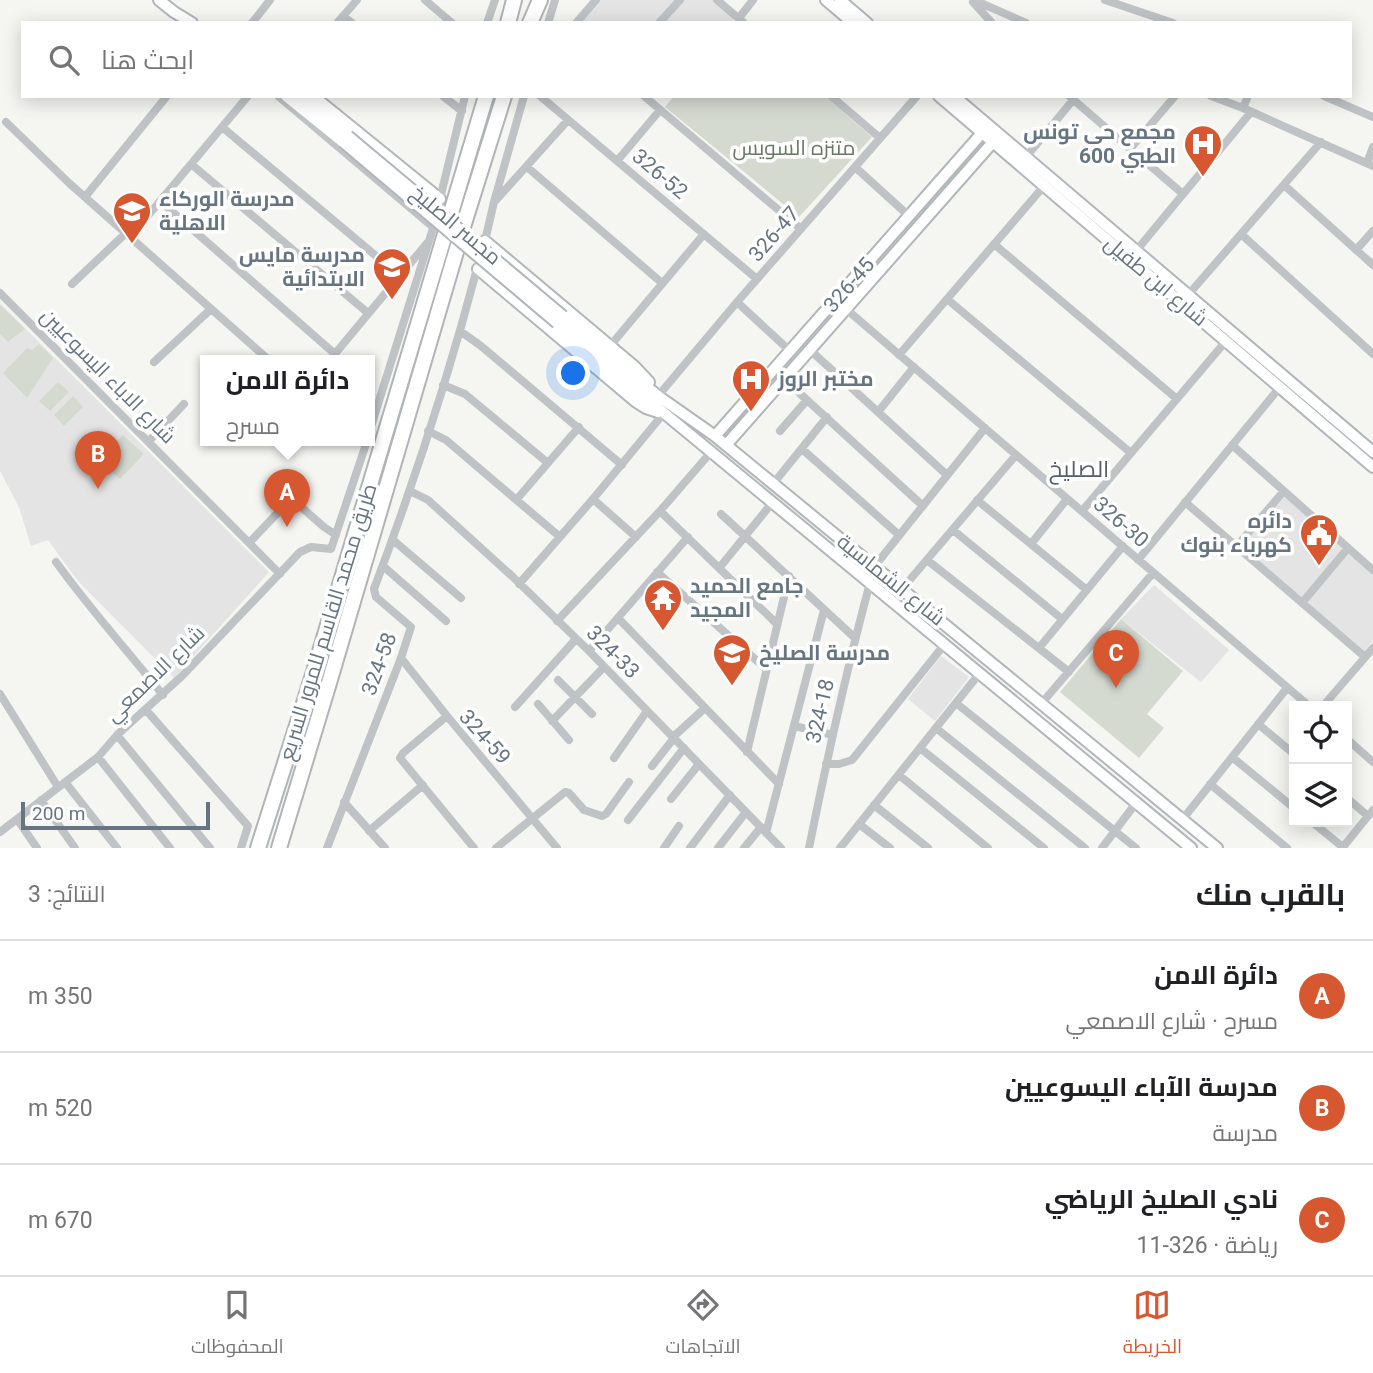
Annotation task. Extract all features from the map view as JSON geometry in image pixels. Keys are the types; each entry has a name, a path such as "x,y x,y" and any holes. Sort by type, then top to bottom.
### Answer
{"highway":[{"path":"502,21 506,0"},
{"path":"509,21 514,0"},
{"path":"528,21 533,0"},
{"path":"529,21 540,0"},
{"path":"443,207 485,98"},
{"path":"463,227 503,98"},
{"name":"طريق محمد القاسم للمرور السريع","path":"258,848 378,456 436,231"},
{"name":"طريق محمد القاسم للمرور السريع","path":"279,848 458,245"}],"street":[{"path":"159,0 189,21"},
{"path":"254,21 270,0"},
{"path":"340,19 357,0"},
{"path":"425,0 450,21"},
{"path":"488,21 495,0"},
{"path":"551,21 555,0"},
{"path":"578,21 596,0"},
{"path":"661,21 680,0"},
{"path":"718,0 742,20 753,0"},
{"path":"821,0 842,3"},
{"path":"826,0 842,3 864,21"},
{"path":"973,0 991,12 1020,21"},
{"path":"1105,0 1167,21"},
{"path":"842,3 852,21"},
{"path":"1135,21 1139,11"},
{"path":"85,197 165,98"},
{"path":"72,284 128,235 160,201 246,98"},
{"path":"280,98 436,231"},
{"path":"289,98 345,139"},
{"path":"302,98 345,139"},
{"path":"315,98 443,207 465,98"},
{"path":"446,98 462,111"},
{"path":"523,98 484,243 641,373 658,396"},
{"path":"646,98 801,229"},
{"path":"833,98 880,138"},
{"name":"326-47","path":"658,396 915,98"},
{"name":"شارع ابن طفيل","path":"941,98 978,138 1044,186 1373,452"},
{"name":"شارع ابن طفيل","path":"956,98 1188,295 1226,341 1373,467"},
{"path":"1026,157 1071,98 1183,194"},
{"path":"1130,149 1173,98"},
{"path":"1216,98 1370,164 1373,147"},
{"path":"1136,251 1247,110 1248,98"},
{"path":"1329,98 1373,117"},
{"name":"326-52","path":"550,99 568,120 757,279"},
{"path":"617,161 660,110"},
{"path":"494,202 568,120"},
{"path":"6,122 85,197 263,355"},
{"path":"222,127 400,276"},
{"name":"326-45","path":"715,436 978,138"},
{"name":"مجسر الصليخ","path":"345,139 560,319"},
{"path":"1188,295 1321,142"},
{"name":"326-45","path":"726,445 989,147"},
{"path":"191,164 368,313"},
{"path":"527,167 662,283"},
{"path":"855,167 909,216"},
{"path":"1284,185 1373,264"},
{"path":"900,355 1044,186"},
{"path":"160,201 330,355"},
{"path":"334,355 436,231"},
{"path":"375,415 436,231"},
{"path":"1356,250 1373,231"},
{"path":"610,346 704,234"},
{"path":"1241,234 1372,350"},
{"path":"994,244 1177,399"},
{"path":"478,266 640,405 664,413 519,584"},
{"name":"324-58","path":"327,848 411,628 376,597 374,589 411,491 478,266"},
{"name":"شارع الاباء اليسوعيين","path":"0,293 280,574"},
{"path":"947,299 1131,453"},
{"path":"737,302 790,351"},
{"path":"154,362 211,309"},
{"name":"326-30","path":"846,309 1303,701"},
{"name":"شارع الشماسية","path":"560,319 658,396 715,436 1217,848"},
{"name":"شارع الشماسية","path":"560,319 664,413 1191,848"},
{"path":"460,331 622,465"},
{"path":"1082,511 1226,341"},
{"path":"810,349 947,475"},
{"path":"878,412 914,367"},
{"path":"784,379 923,506"},
{"path":"443,386 465,394 548,463"},
{"path":"1138,560 1280,387"},
{"path":"780,431 807,400"},
{"path":"149,441 184,404"},
{"path":"774,484 827,417"},
{"path":"517,499 579,427"},
{"path":"874,567 985,428"},
{"path":"428,431 446,440 560,537"},
{"path":"1231,445 1373,570"},
{"path":"275,484 336,535 363,446"},
{"path":"368,446 378,456"},
{"path":"802,449 899,535"},
{"path":"557,621 711,452"},
{"path":"902,589 1016,455"},
{"name":"324-33","path":"411,491 428,500 589,651 781,848"},
{"path":"1237,546 1283,492"},
{"path":"593,499 636,537"},
{"path":"1031,544 1067,499"},
{"path":"977,500 1087,590"},
{"path":"1185,502 1365,657"},
{"path":"720,567 772,503"},
{"path":"250,542 285,505"},
{"path":"660,511 777,624"},
{"path":"721,514 855,638"},
{"path":"953,530 1062,619"},
{"name":"شارع الاصمعي","path":"0,832 98,757 117,735 163,695 300,552 312,547 331,549 336,535"},
{"path":"589,651 688,537"},
{"path":"393,540 461,598"},
{"path":"1039,648 1123,547"},
{"path":"1302,603 1348,548"},
{"path":"927,560 1069,671"},
{"path":"56,562 163,695"},
{"path":"383,566 446,621"},
{"path":"657,572 766,669"},
{"path":"1041,704 1153,573"},
{"path":"747,752 789,576"},
{"name":"324-18","path":"809,848 855,638 870,583"},
{"path":"915,620 925,608"},
{"path":"744,848 763,830 779,784 824,610"},
{"path":"618,618 779,784"},
{"path":"515,707 576,639"},
{"path":"826,764 852,760 944,645"},
{"path":"1327,701 1373,648"},
{"path":"401,658 447,716"},
{"path":"552,720 604,667"},
{"path":"841,847 979,674"},
{"path":"558,680 592,714"},
{"path":"1182,820 1287,688"},
{"path":"0,694 62,784 117,848"},
{"path":"956,703 1136,848"},
{"path":"538,704 569,740"},
{"path":"652,766 673,738 705,708"},
{"path":"146,710 248,826 242,848"},
{"path":"614,758 647,711"},
{"name":"324-59","path":"474,848 400,758 447,716 557,848"},
{"path":"1258,724 1289,750"},
{"path":"794,726 833,735"},
{"path":"936,728 1085,848"},
{"path":"117,735 210,848"},
{"path":"1352,743 1373,761"},
{"path":"628,820 684,748"},
{"path":"920,748 1044,848"},
{"path":"98,757 170,848"},
{"path":"1232,757 1289,804"},
{"path":"671,799 699,764"},
{"path":"898,775 988,848"},
{"path":"496,848 565,792 584,810 602,816 629,782"},
{"path":"369,831 423,785"},
{"path":"1210,785 1287,848"},
{"path":"690,848 730,795"},
{"path":"41,800 75,848"},
{"path":"1318,827 1343,848 1371,813 1352,801"},
{"path":"344,802 385,848"},
{"path":"1101,848 1136,803"},
{"path":"874,805 928,848"},
{"path":"718,848 746,812"},
{"path":"17,819 37,848"},
{"path":"859,824 890,848"},
{"path":"664,848 679,826"}],"shaded area":[{"path":"601,0 713,0 734,19 732,21 582,21"},
{"path":"0,303 269,572 174,678 78,581 48,540 31,546 19,507 0,471"},
{"path":"1285,496 1373,573 1373,641 1364,652 1241,545"},
{"path":"1154,585 1229,650 1201,682 1121,619"},
{"path":"941,656 969,677 935,721 908,699"}],"green space":[{"name":"متنزه السويس","path":"672,98 827,98 872,137 799,217 665,107"},
{"path":"0,305 25,329 8,342 0,334"},
{"path":"39,344 53,358 27,398 3,373 27,348 32,350"},
{"path":"58,382 69,392 50,411 39,401"},
{"path":"73,396 83,407 64,426 54,415"},
{"path":"123,435 144,454 120,479 99,460"},
{"path":"1121,619 1183,671 1147,714 1164,728 1139,758 1060,692"}],"place":[{"name":"مجمع حي تونس الطبي 600","path":"1203,178"},
{"name":"مدرسة الوركاء الاهلية","path":"132,245"},
{"name":"مدرسة مايس الابتدائية","path":"392,301"},
{"name":"مختبر الروز","path":"751,413"},
{"name":"مدرسة الآباء اليسوعيين","path":"98,489"},
{"name":"دائرة الامن","path":"287,527"},
{"name":"دائره كهرباء بنوك","path":"1319,567"},
{"name":"جامع الحميد المجيد","path":"663,632"},
{"name":"مدرسة الصليخ","path":"732,687"},
{"name":"نادي الصليخ الرياضي","path":"1116,688"}],"district":[{"name":"الصليخ","path":"1079,469"}]}
